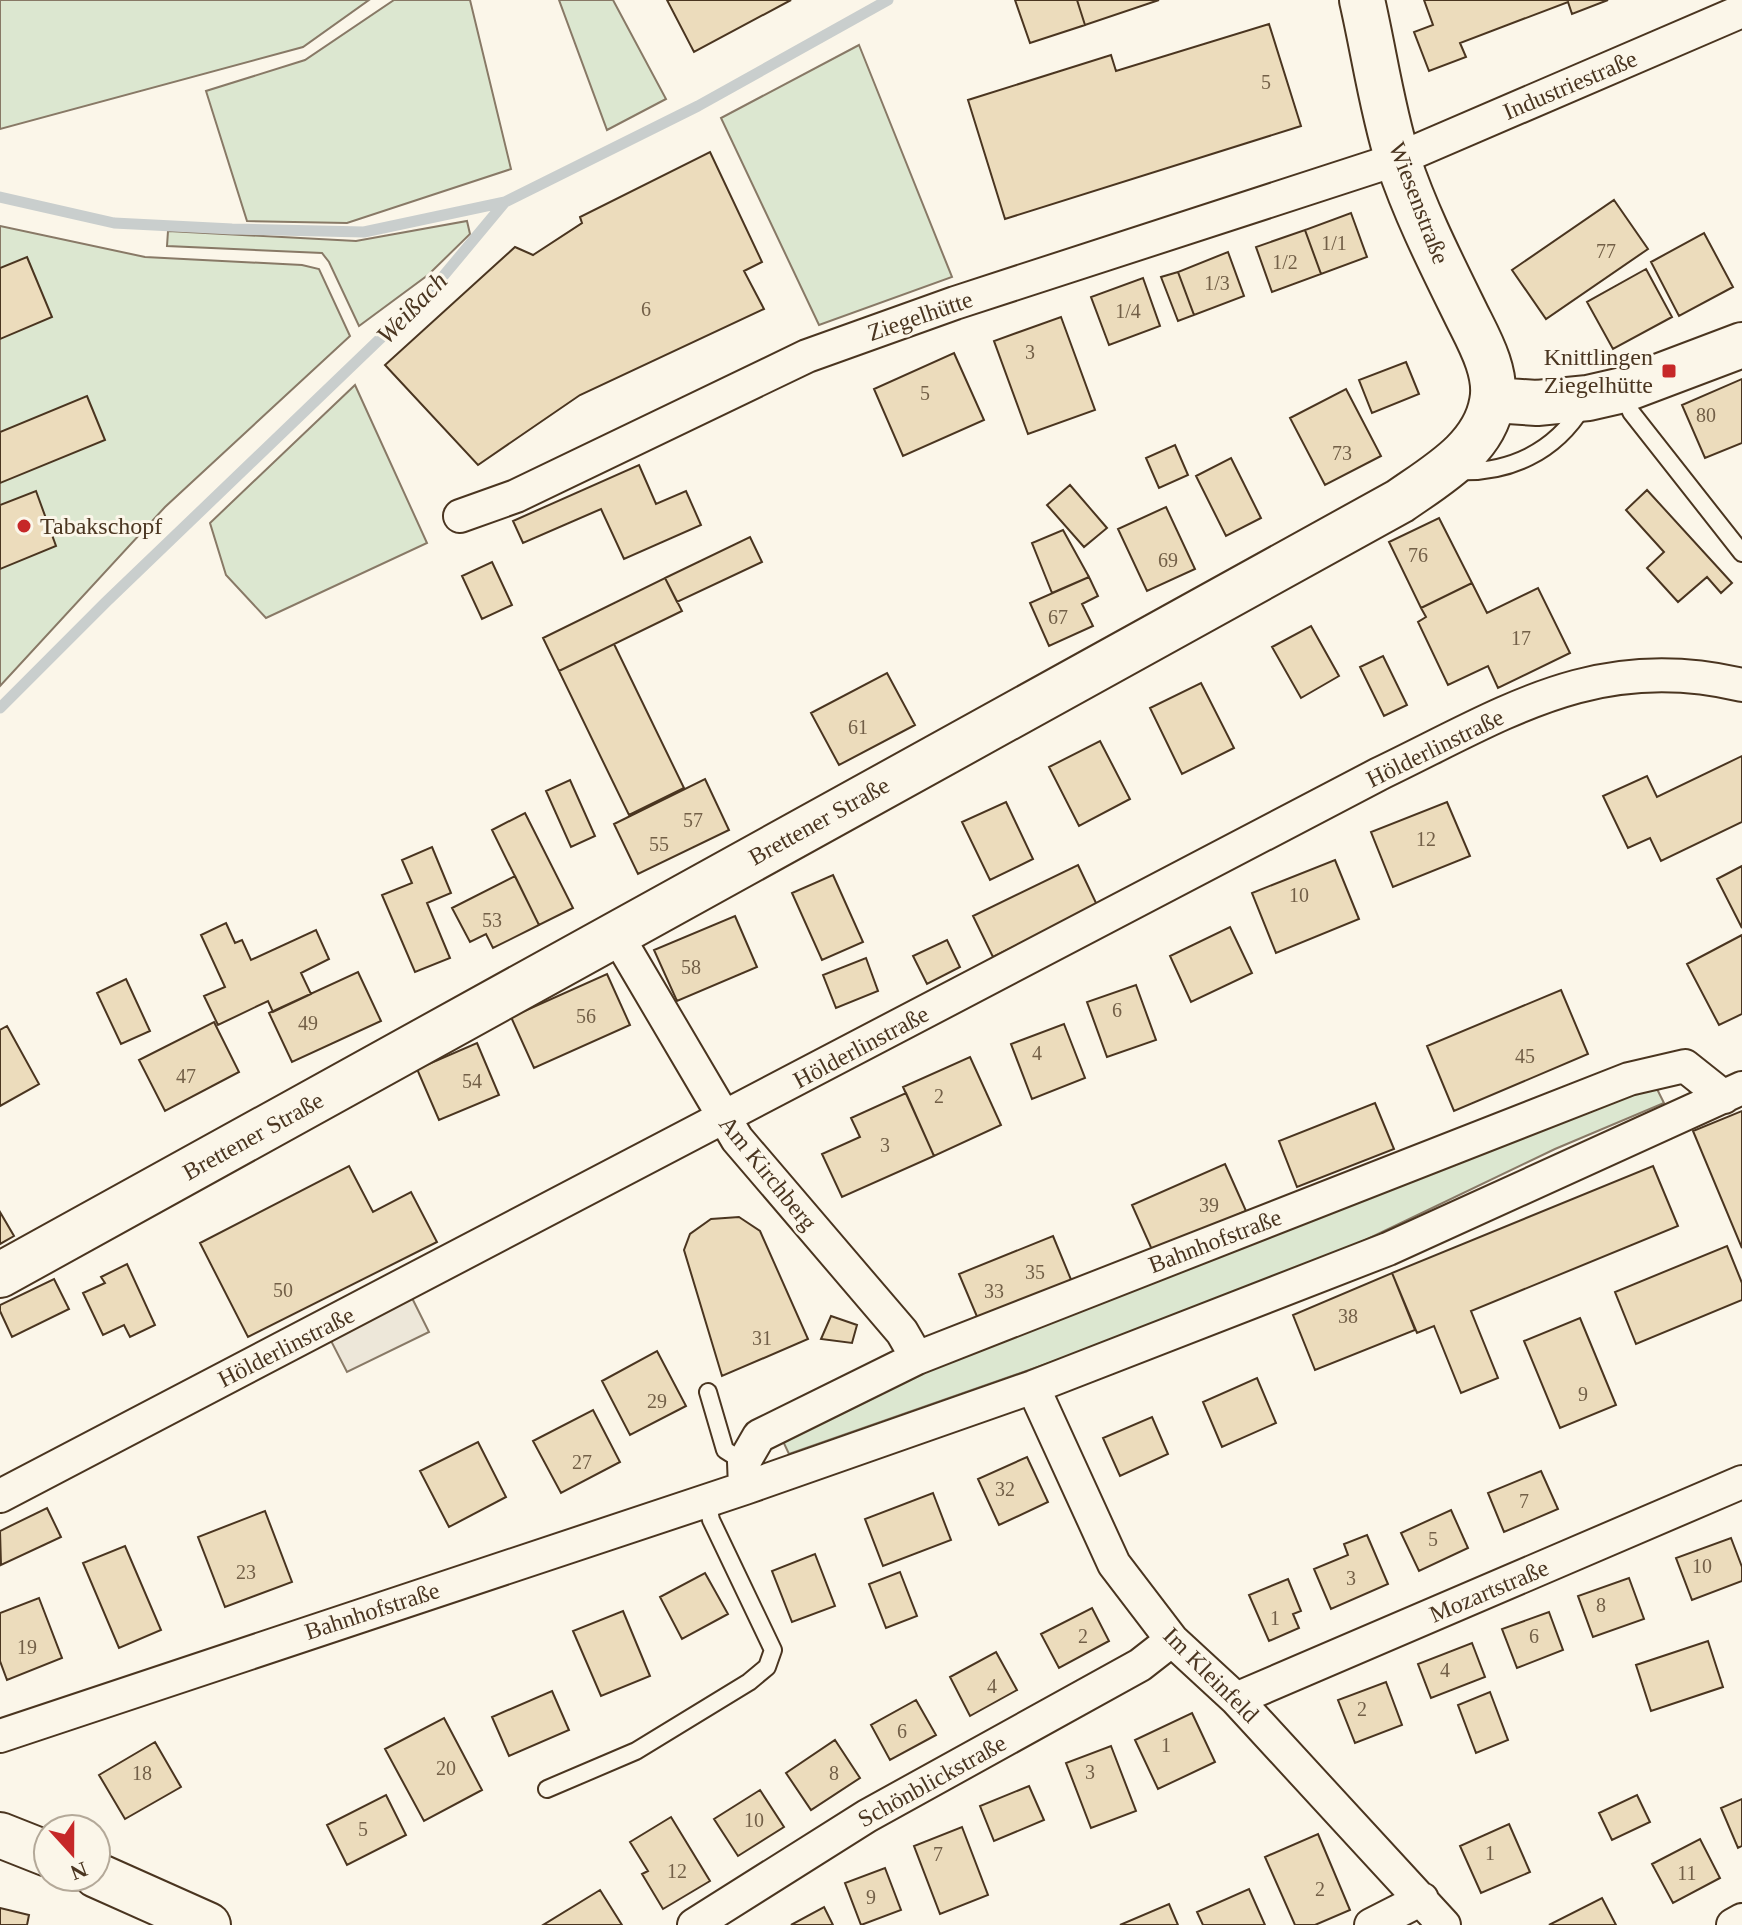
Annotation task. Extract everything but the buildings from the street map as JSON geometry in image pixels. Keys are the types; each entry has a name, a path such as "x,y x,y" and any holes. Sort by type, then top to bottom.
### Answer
{"street":[{"name":"Wiesenstraße","path":"1362,0 1398,159 1435,253 1479,340 1491,371 1493,400"},
{"name":"Industriestraße","path":"1398,159 1742,11"},
{"name":"Ziegelhütte","path":"460,516 516,496 807,356 955,303 1398,159"},
{"path":"1493,400 1537,403 1605,394 1742,345"},
{"name":"Brettener Straße","path":"0,1275 615,932 1400,501 1445,470 1482,434 1493,400"},
{"name":"Hölderlinstraße","path":"0,1496 1379,774 1543,696 1587,682 1637,674 1703,675 1742,685"},
{"name":"Am Kirchberg","path":"615,932 737,1139 902,1332 917,1358"},
{"name":"Bahnhofstraße","path":"744,1475 759,1436 917,1358 1629,1079 1685,1066 1733,1093"},
{"name":"Bahnhofstraße","path":"0,1736 707,1501 744,1475 1033,1387 1388,1249 1733,1093"},
{"name":"Im Kleinfeld","path":"1033,1387 1114,1564 1172,1640 1236,1699 1444,1925"},
{"name":"Mozartstraße","path":"1236,1699 1742,1482"},
{"name":"Schönblickstraße","path":"694,1925 867,1816 1140,1665 1172,1640"},
{"path":"0,1835 32,1848"},
{"path":"112,1882 208,1925"},
{"path":"1371,1925 1422,1899"},
{"path":"1733,1925 1742,1920"}],"lane":[{"path":"1445,470 1481,472 1516,463 1539,452 1605,394 1631,412 1742,553"},
{"path":"708,1392 725,1450 744,1475"},
{"path":"547,1789 636,1751 749,1682 767,1667 773,1650 711,1520 707,1501"}],"green space":[{"path":"0,0 369,0 303,47 0,129"},
{"path":"394,0 470,0 511,169 347,223 247,221 206,91 305,60"},
{"path":"559,0 613,0 666,99 607,130"},
{"path":"859,45 952,277 819,325 721,118"},
{"path":"467,221 470,234 428,275 359,326 322,253 167,246 168,231 356,241"},
{"path":"0,226 145,257 302,265 319,269 350,336 165,507 0,686"},
{"path":"355,385 427,543 266,618 226,575 210,523"},
{"path":"1656,1087 1664,1103 1555,1149 1353,1246 1166,1322 789,1454 781,1437 912,1374 1631,1093"}],"shaded area":[{"path":"411,1296 429,1332 347,1372 329,1337"}],"waterway":[{"name":"Weißach","path":"0,708 435,286 505,202 698,106 888,0"},
{"path":"0,197 114,223 364,232 505,202"}],"place":[{"name":"Knittlingen Ziegelhütte","path":"1669,371"},
{"name":"Tabakschopf","path":"24,526"}]}
